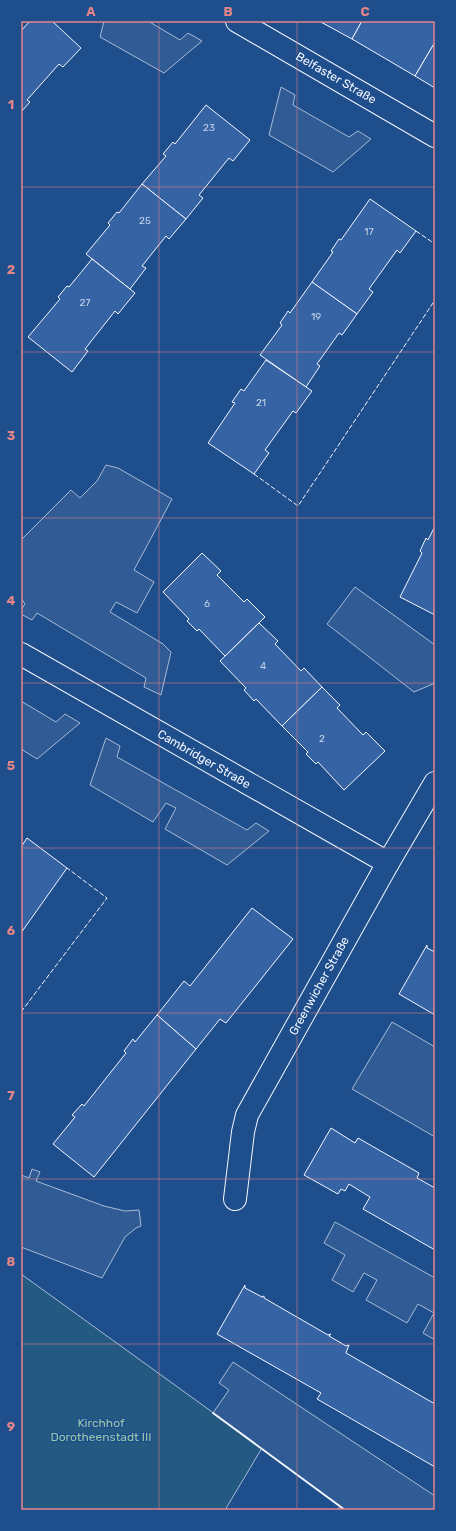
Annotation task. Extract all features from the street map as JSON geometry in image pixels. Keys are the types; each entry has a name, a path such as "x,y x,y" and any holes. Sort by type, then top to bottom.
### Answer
{"street":[{"name":"Belfaster Straße","path":"236,21 435,136"},
{"name":"Cambridger Straße","path":"21,654 388,863"},
{"name":"Greenwicher Straße","path":"234,1199 243,1132 248,1115 388,863 435,783"}],"green space":[{"name":"Kirchhof Dorotheenstadt III","path":"21,1274 262,1448 225,1510 21,1510"}],"shaded area":[{"path":"104,21 148,21 180,40 188,33 202,41 164,73 100,37"},
{"path":"281,87 295,95 293,105 349,137 358,131 371,139 333,172 269,135"},
{"path":"106,465 118,468 172,499 134,570 154,582 137,613 116,602 110,612 163,644 171,652 161,695 144,687 146,678 37,613 32,620 21,614 21,610 25,604 21,598 21,540 71,490 80,498 97,481"},
{"path":"355,587 435,645 435,683 414,692 327,624"},
{"path":"21,701 56,722 65,714 80,723 37,759 21,749"},
{"path":"106,738 120,746 117,757 247,830 256,823 269,831 227,865 165,829 176,808 166,803 153,822 90,785"},
{"path":"392,1022 435,1047 435,1137 352,1089"},
{"path":"32,1169 40,1172 36,1181 104,1206 125,1211 139,1210 141,1226 125,1237 102,1278 21,1247 21,1175 29,1178"},
{"path":"335,1222 435,1278 435,1340 423,1333 434,1313 418,1304 407,1323 366,1300 377,1280 364,1273 353,1292 332,1280 345,1255 324,1243"},
{"path":"233,1362 435,1496 435,1510 338,1510 340,1506 213,1413 229,1390 219,1383"}],"building":[{"path":"30,21 52,21 81,48 63,67 59,64 27,100 30,102 21,112 21,31"},
{"path":"319,21 362,21 352,39"},
{"path":"362,21 435,21 435,42 415,76 352,39"},
{"path":"435,42 435,88 415,76"},
{"path":"206,105 250,140 233,161 229,158 199,195 203,198 186,219 142,184 166,156 163,154 173,142 175,144"},
{"path":"142,184 186,219 169,239 166,236 142,266 146,268 130,289 86,254 110,225 108,223 117,212 119,213"},
{"path":"370,199 416,231 400,253 397,250 369,289 373,292 357,314 312,282 333,252 331,251 339,239 341,240"},
{"path":"92,259 135,293 118,314 115,311 85,349 88,351 72,372 28,337 60,299 58,297 67,286 69,287"},
{"path":"312,282 357,314 342,335 339,333 317,364 320,366 306,387 260,355 282,325 280,323 288,311 290,313"},
{"path":"266,360 312,391 296,413 293,411 265,450 269,453 254,474 208,443 235,403 232,402 241,389 244,391"},
{"path":"435,526 435,615 400,597 422,553 420,551 426,538 428,540"},
{"path":"202,553 221,571 217,575 244,602 247,599 265,617 225,656 199,629 197,631 187,621 189,619 163,592"},
{"path":"259,623 278,641 275,644 301,671 304,668 322,687 282,726 256,699 254,701 244,690 246,688 220,661"},
{"path":"322,687 340,705 337,708 363,735 366,732 385,751 344,790 318,762 316,764 306,754 308,752 282,726"},
{"path":"27,838 67,868 21,933 21,847"},
{"path":"252,908 293,939 226,1023 220,1019 196,1049 157,1015 184,981 190,986"},
{"path":"427,945 427,948 435,952 435,1015 399,994"},
{"path":"157,1015 196,1049 94,1177 53,1144 75,1117 72,1115 82,1104 84,1106 126,1053 124,1051 133,1039 135,1042"},
{"path":"331,1128 355,1143 358,1138 419,1173 417,1178 435,1188 435,1250 363,1209 370,1197 349,1184 345,1191 341,1189 338,1194 304,1175"},
{"path":"245,1285 245,1288 262,1297 264,1296 264,1298 328,1335 331,1334 329,1336 346,1346 349,1345 346,1353 435,1404 435,1467 317,1399 321,1393 217,1334"}],"fence":[{"path":"416,231 435,244"},
{"path":"254,474 298,506 435,300"},
{"path":"21,1012 107,898 67,868"}],"wall":[{"path":"213,1413 345,1510"}]}
